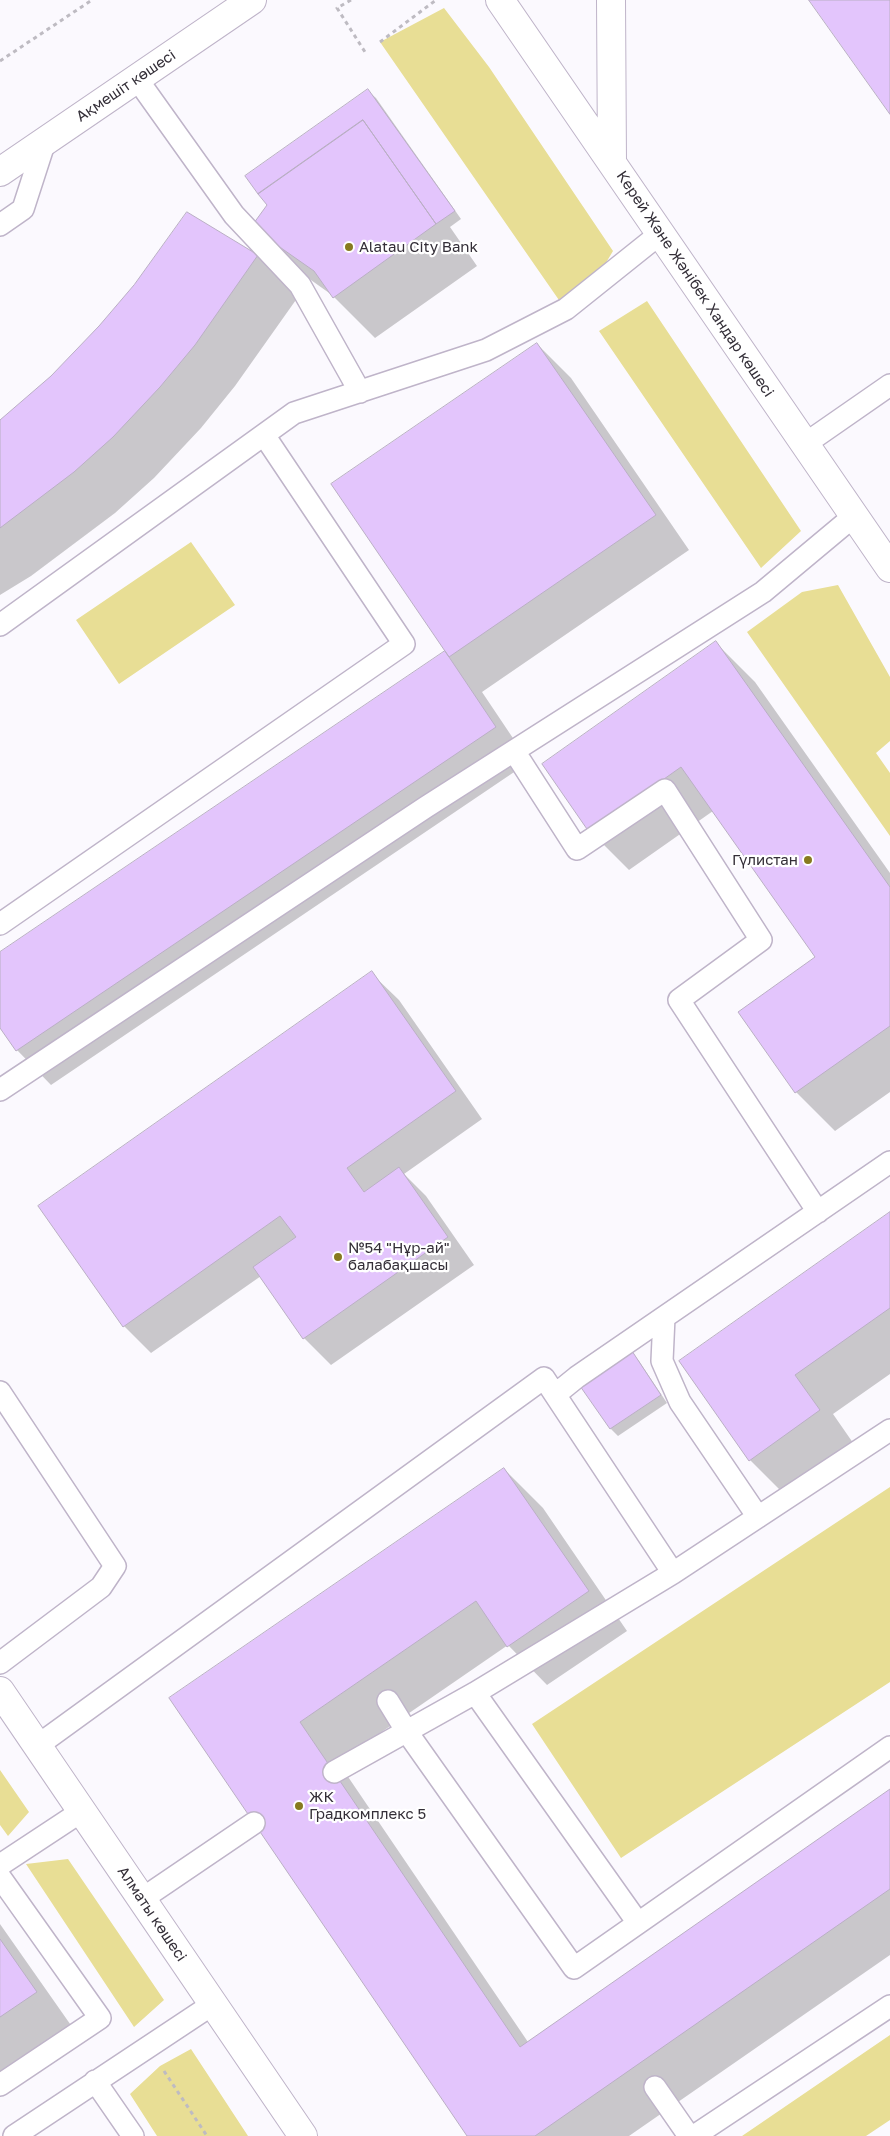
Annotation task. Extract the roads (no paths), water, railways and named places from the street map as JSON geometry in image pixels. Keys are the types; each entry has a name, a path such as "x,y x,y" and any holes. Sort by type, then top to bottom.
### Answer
{"main road":[{"name":"Ақмешіт көшесі","path":"0,172 252,0"},
{"name":"Керей Және Жәнібек Хандар көшесі","path":"500,0 890,568"},
{"path":"611,0 612,162"},
{"name":"Алматы көшесі","path":"0,1692 303,2136"}],"lane":[{"path":"137,79 234,215 300,285 360,392"},
{"path":"0,225 23,209 45,141"},
{"path":"0,625 294,413 486,350 566,309 661,233"},
{"path":"805,444 890,385"},
{"path":"0,924 404,644 264,434"},
{"path":"0,1090 418,812 763,592 854,516"},
{"path":"514,751 577,849 665,790 761,940 679,1000 818,1212"},
{"path":"556,1394 664,1317 890,1162"},
{"path":"664,1317 662,1361 680,1402 758,1517"},
{"path":"37,1746 544,1378 673,1573"},
{"path":"0,1392 115,1566 101,1587 0,1663"},
{"path":"334,1772 475,1693 673,1573 890,1430"},
{"path":"475,1693 638,1923"},
{"path":"388,1701 407,1732 574,1968 890,1747"},
{"path":"0,1865 82,1811"},
{"path":"142,1900 254,1823"},
{"path":"0,1877 100,2018 0,2085"},
{"path":"14,2136 213,2004"},
{"path":"694,2136 890,2006"},
{"path":"95,2082 133,2136"},
{"path":"654,2086 689,2136"}],"place":[{"name":"Alatau City Bank","path":"349,247"},
{"name":"Гүлистан","path":"808,860"},
{"name":"№54 \"Нұр-ай\" балабақшасы","path":"338,1257"},
{"name":"ЖК Градкомплекс 5","path":"299,1806"}]}
